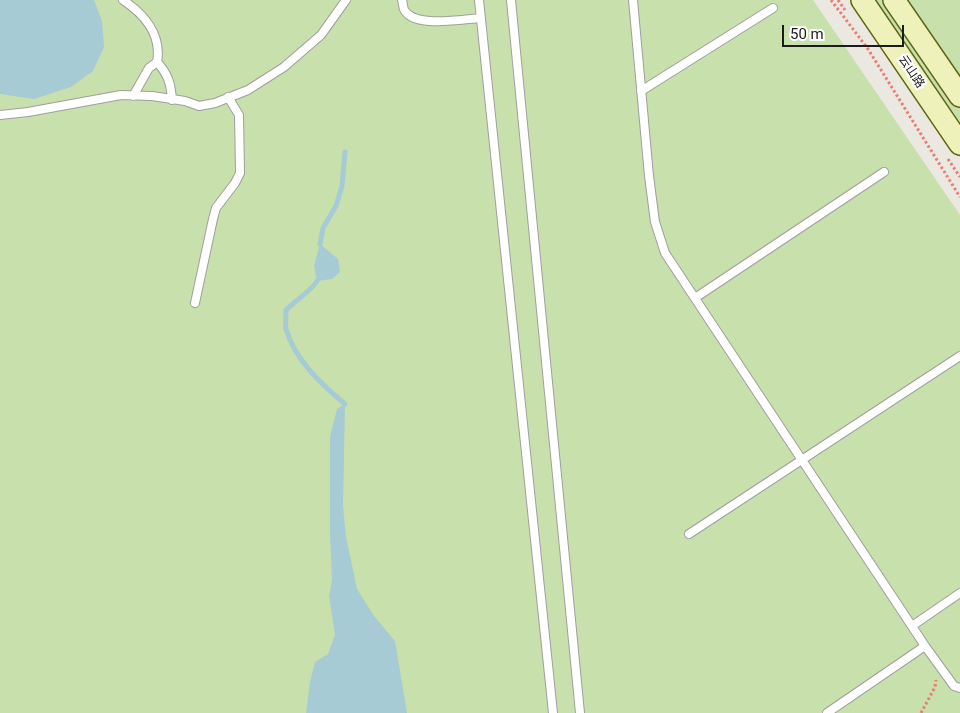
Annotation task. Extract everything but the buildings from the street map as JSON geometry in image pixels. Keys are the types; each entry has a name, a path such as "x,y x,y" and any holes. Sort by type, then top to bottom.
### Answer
{"main road":[{"name":"云山路","path":"862,0 960,144"},
{"path":"894,0 960,96"}],"lane":[{"path":"123,0 144,17 152,28 157,43 157,62 165,71 170,82 172,100"},
{"path":"0,115 28,112 121,95 172,100 199,106 228,98 248,90 284,67 321,35 346,0"},
{"path":"402,0 404,11 411,17 428,22 481,18"},
{"path":"479,0 553,713"},
{"path":"511,0 580,713"},
{"path":"633,0 655,222 665,253 925,646 954,686 960,688"},
{"path":"641,91 773,8"},
{"path":"133,96 148,68 157,62"},
{"path":"195,303 216,208 235,183 240,173 239,115 228,98"},
{"path":"695,298 884,172"},
{"path":"688,534 960,356"},
{"path":"912,626 960,593"},
{"path":"827,713 925,646"}],"path":[{"path":"831,0 868,49 960,197"},
{"path":"921,713 935,686 939,665"}],"green space":[{"path":"0,0 813,0 960,215 960,713 0,713"},
{"path":"852,0 960,0 960,158"}],"water":[{"path":"0,0 94,0 102,21 104,47 93,71 71,87 34,99 0,94"},
{"path":"320,244 338,259 340,272 332,279 317,281 314,266"},
{"path":"345,404 343,506 346,537 357,589 374,616 395,641 407,713 306,713 315,662 328,654 335,635 329,596 332,580 330,437 337,409"}],"waterway":[{"path":"320,244 323,228 336,206 342,186 345,152"},
{"path":"317,281 308,292 286,310 286,329 302,361 318,380 345,404"}]}
